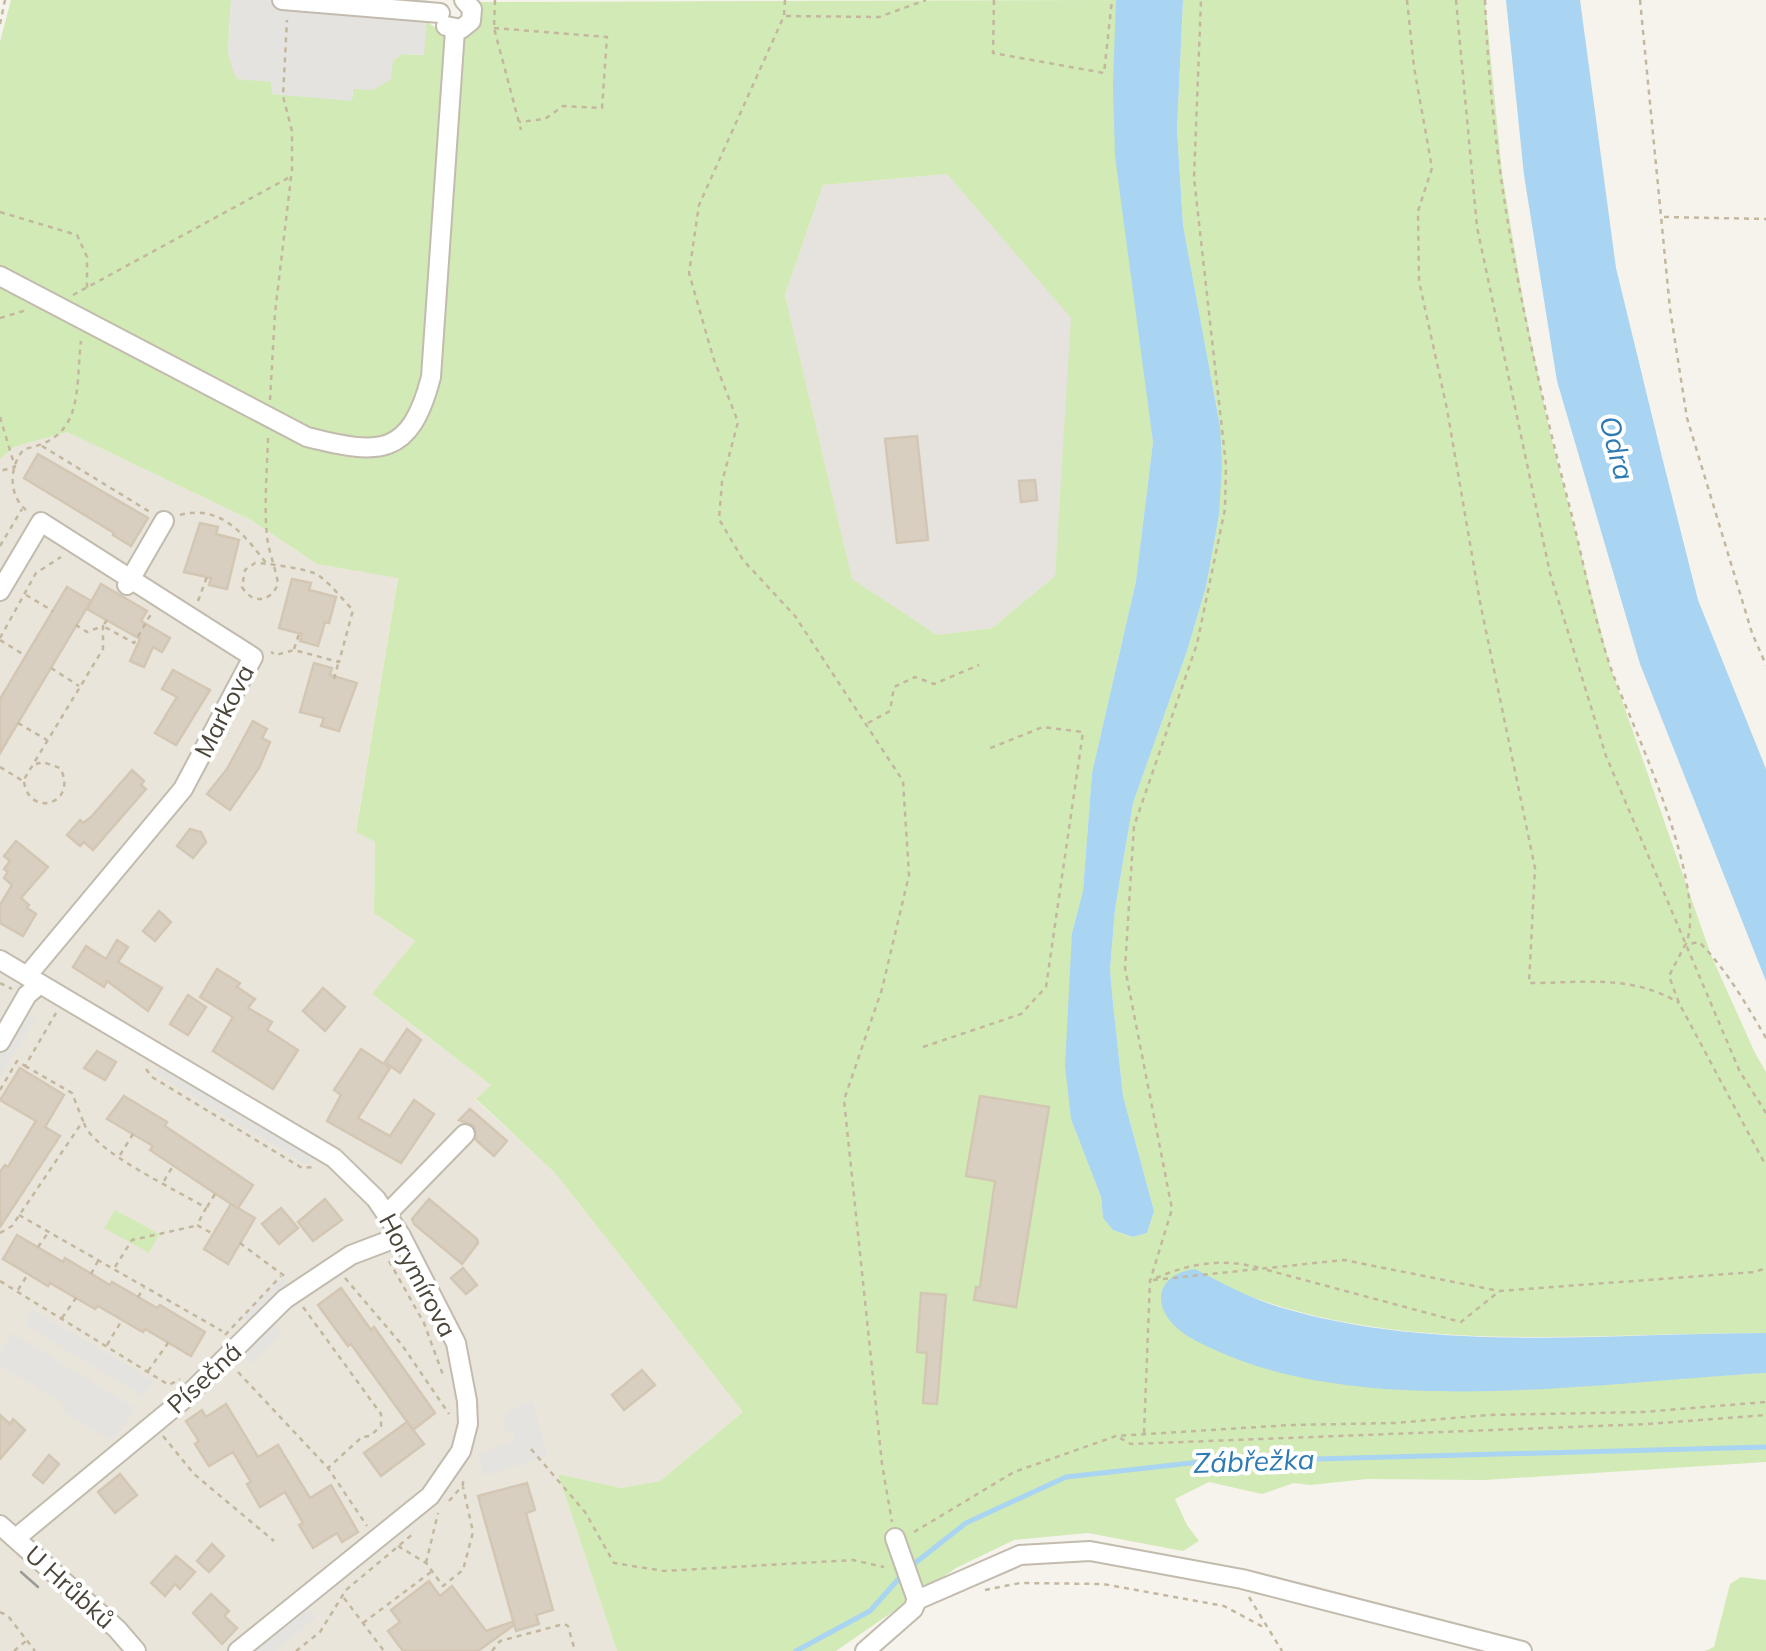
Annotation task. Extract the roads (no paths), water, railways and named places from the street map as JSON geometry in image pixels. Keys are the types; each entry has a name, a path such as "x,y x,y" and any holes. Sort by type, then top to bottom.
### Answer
{"street":[{"path":"285,0 445,6 444,24 455,30 470,21 472,9 464,0"},
{"path":"0,276 307,437 354,449 377,449 407,434 423,408 431,378 455,30"},
{"path":"129,582 164,520"},
{"name":"Markova","path":"0,591 41,522 129,582 253,657 183,789 31,985"},
{"name":"Horymírova","path":"0,960 31,985 334,1158 357,1178 402,1236 456,1344 468,1401 468,1424 461,1451 430,1496 238,1651"},
{"path":"0,1042 31,985"},
{"path":"387,1214 465,1134"},
{"name":"Písečná","path":"16,1538 184,1399 285,1299 350,1255 402,1236"},
{"name":"U Hrůbků","path":"0,1525 117,1629 136,1651"},
{"path":"865,1651 913,1609 916,1596 897,1567 897,1543"},
{"path":"916,1596 1020,1555 1090,1551 1242,1580 1522,1651"}],"water":[{"path":"1116,0 1183,0 1177,130 1183,225 1220,426 1222,464 1219,515 1206,587 1133,803 1115,909 1110,970 1123,1096 1154,1211 1147,1233 1132,1237 1113,1230 1103,1218 1101,1197 1071,1119 1065,1066 1072,933 1083,891 1092,773 1136,581 1153,442 1115,156"},
{"name":"Odra","path":"1506,0 1580,0 1616,268 1698,600 1766,769 1766,981 1640,664 1557,381 1524,175"},
{"path":"1195,1269 1279,1307 1338,1322 1399,1331 1521,1338 1766,1333 1766,1373 1486,1391 1342,1384 1276,1371 1215,1350 1181,1332 1166,1315 1162,1291 1178,1274"}],"waterway":[{"name":"Zábřežka","path":"910,1567 966,1523 1066,1477 1200,1462 1766,1447"},
{"name":"Zábřežka","path":"796,1651 870,1611 902,1575"}],"tram line":[{"path":"21,1572 38,1587"}]}
